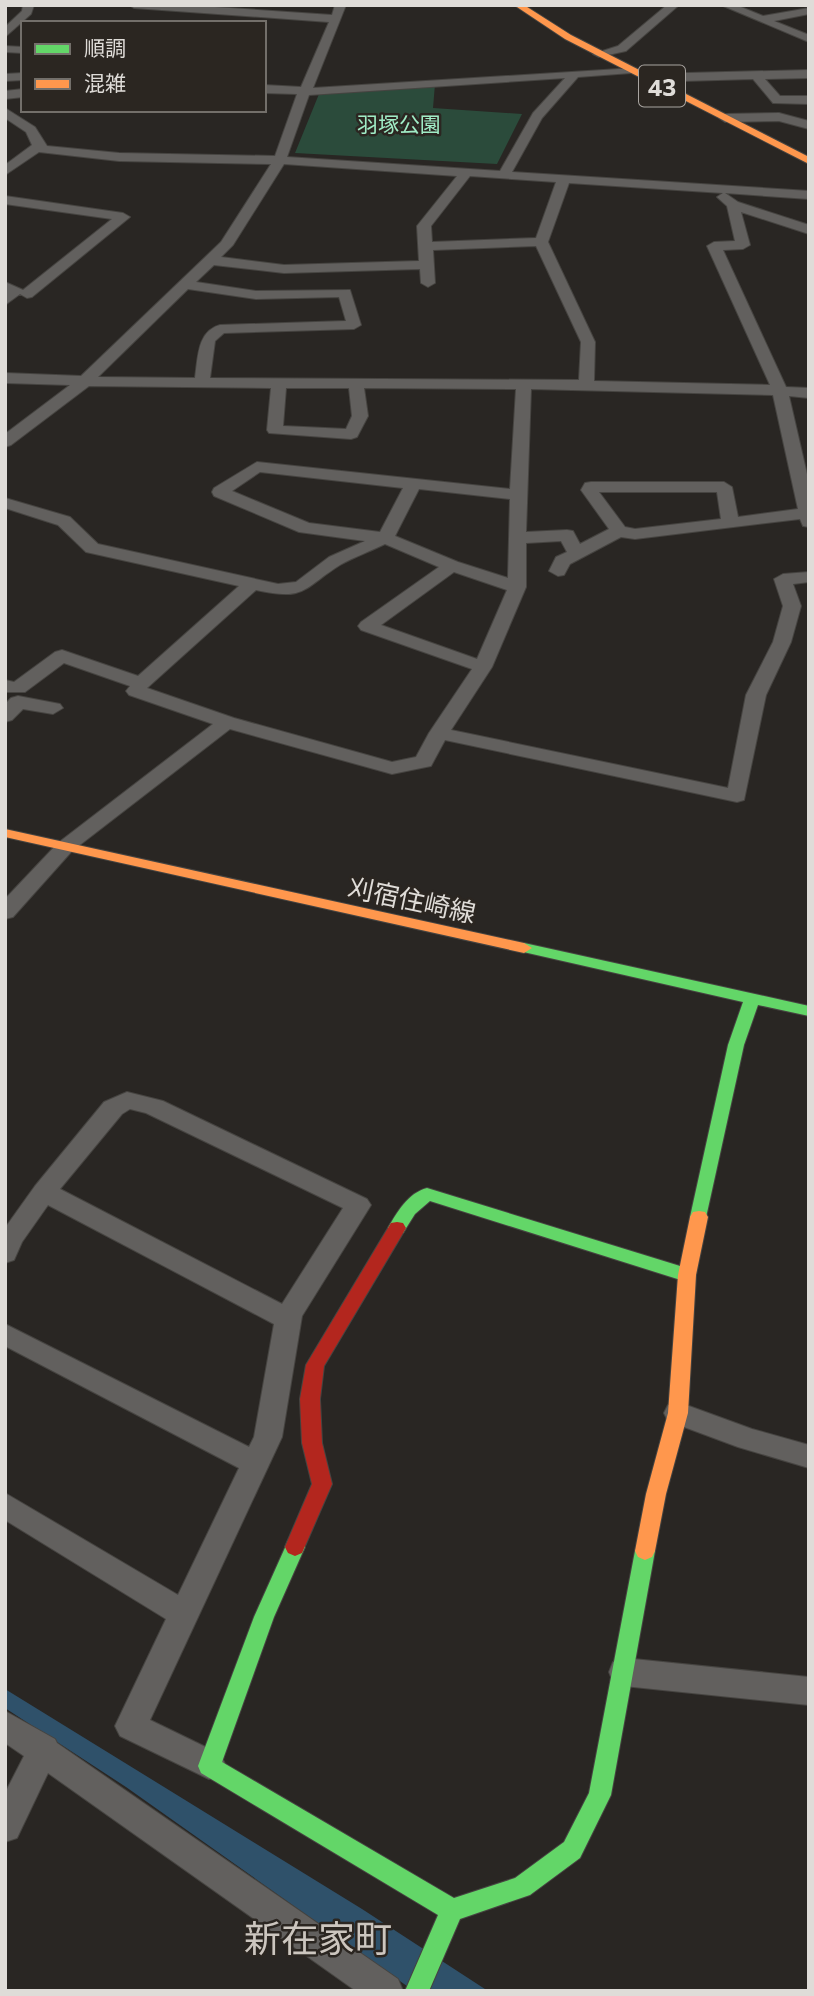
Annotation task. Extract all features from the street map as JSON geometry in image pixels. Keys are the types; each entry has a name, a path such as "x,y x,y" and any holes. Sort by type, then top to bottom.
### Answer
{"street":[{"path":"5,34 27,12 29,5"},
{"path":"135,5 269,19 335,19"},
{"path":"5,442 84,382 239,228 280,160 341,5"},
{"name":"43","path":"518,5 599,54 809,162"},
{"path":"599,54 622,49 674,5"},
{"path":"726,5 809,39"},
{"path":"764,19 809,11"},
{"path":"266,89 334,91 631,70"},
{"path":"648,78 809,74"},
{"path":"504,175 537,116 574,75"},
{"path":"757,76 777,100"},
{"path":"779,117 771,101 809,100"},
{"path":"5,112 31,130 39,146 44,149 119,157 280,160 809,195"},
{"path":"725,118 779,117 809,125"},
{"path":"5,171 39,146"},
{"path":"428,283 424,226 466,173"},
{"path":"564,180 541,242 588,342 586,385"},
{"path":"716,190 733,205 809,230"},
{"path":"5,200 123,217 18,294"},
{"path":"558,571 562,561 619,531 635,534 730,522 808,517 780,391 715,246 743,245 733,205"},
{"path":"425,246 541,242"},
{"path":"209,260 284,269 426,265"},
{"path":"183,284 256,295 345,293 354,325 220,329"},
{"path":"202,381 208,340 256,295"},
{"path":"5,379 84,382 586,385 809,393"},
{"path":"278,383 275,430 351,434 360,416 356,382"},
{"path":"253,583 141,683 136,691 227,722 392,768 424,762 439,733 483,667 517,587 518,495 524,384"},
{"path":"517,587 452,566 385,538 305,528 220,492 257,467 518,495"},
{"path":"5,503 64,521 92,548 278,589 301,587 335,561 385,538 413,485"},
{"path":"619,531 598,505 589,490 592,487 724,487 730,522"},
{"path":"517,538 567,535 577,555"},
{"path":"452,566 367,626 483,667"},
{"path":"439,733 737,796 756,695 782,642 792,606 783,579 809,577"},
{"path":"5,686 18,688 62,656 141,683"},
{"path":"5,716 18,702 53,708"},
{"path":"5,912 65,847 227,722"},
{"name":"刈宿住崎線","path":"5,833 809,1011"},
{"path":"416,1991 453,1910 522,1887 572,1850 600,1795 656,1494 678,1413 687,1275 736,1045 752,998"},
{"path":"5,1253 11,1239 44,1192 113,1108 127,1100 154,1107 358,1205 288,1319 268,1437 131,1726 209,1765 453,1910"},
{"path":"44,1192 288,1319"},
{"path":"209,1765 264,1617 323,1484 312,1443 310,1399 315,1365 330,1336 409,1209 427,1194 687,1275"},
{"path":"5,1334 254,1463"},
{"path":"678,1413 748,1439 809,1457"},
{"path":"5,1505 184,1615"},
{"path":"624,1672 809,1691"},
{"path":"5,1724 387,1991"},
{"path":"5,1828 44,1749"}],"green space":[{"name":"羽塚公園","path":"435,84 433,108 522,114 497,164 295,153 319,94"}],"water":[{"path":"5,1689 362,1909 488,1991 414,1991 126,1787 5,1708"}],"traffic: fast":[{"path":"524,948 809,1011"},
{"path":"699,1217 736,1045 752,998"},
{"path":"397,1228 409,1209 427,1194 687,1275"},
{"path":"295,1547 264,1617 209,1766 452,1910"},
{"path":"417,1991 452,1910 522,1887 572,1850 600,1795 645,1551"}],"traffic: slow":[{"path":"518,5 568,37 809,161"},
{"path":"5,833 524,948"},
{"path":"645,1551 656,1494 678,1413 687,1275 699,1217"}],"traffic: jam":[{"path":"295,1547 322,1484 312,1443 310,1399 315,1365 397,1228"}],"district":[{"name":"新在家町","path":"318,1937"}]}
